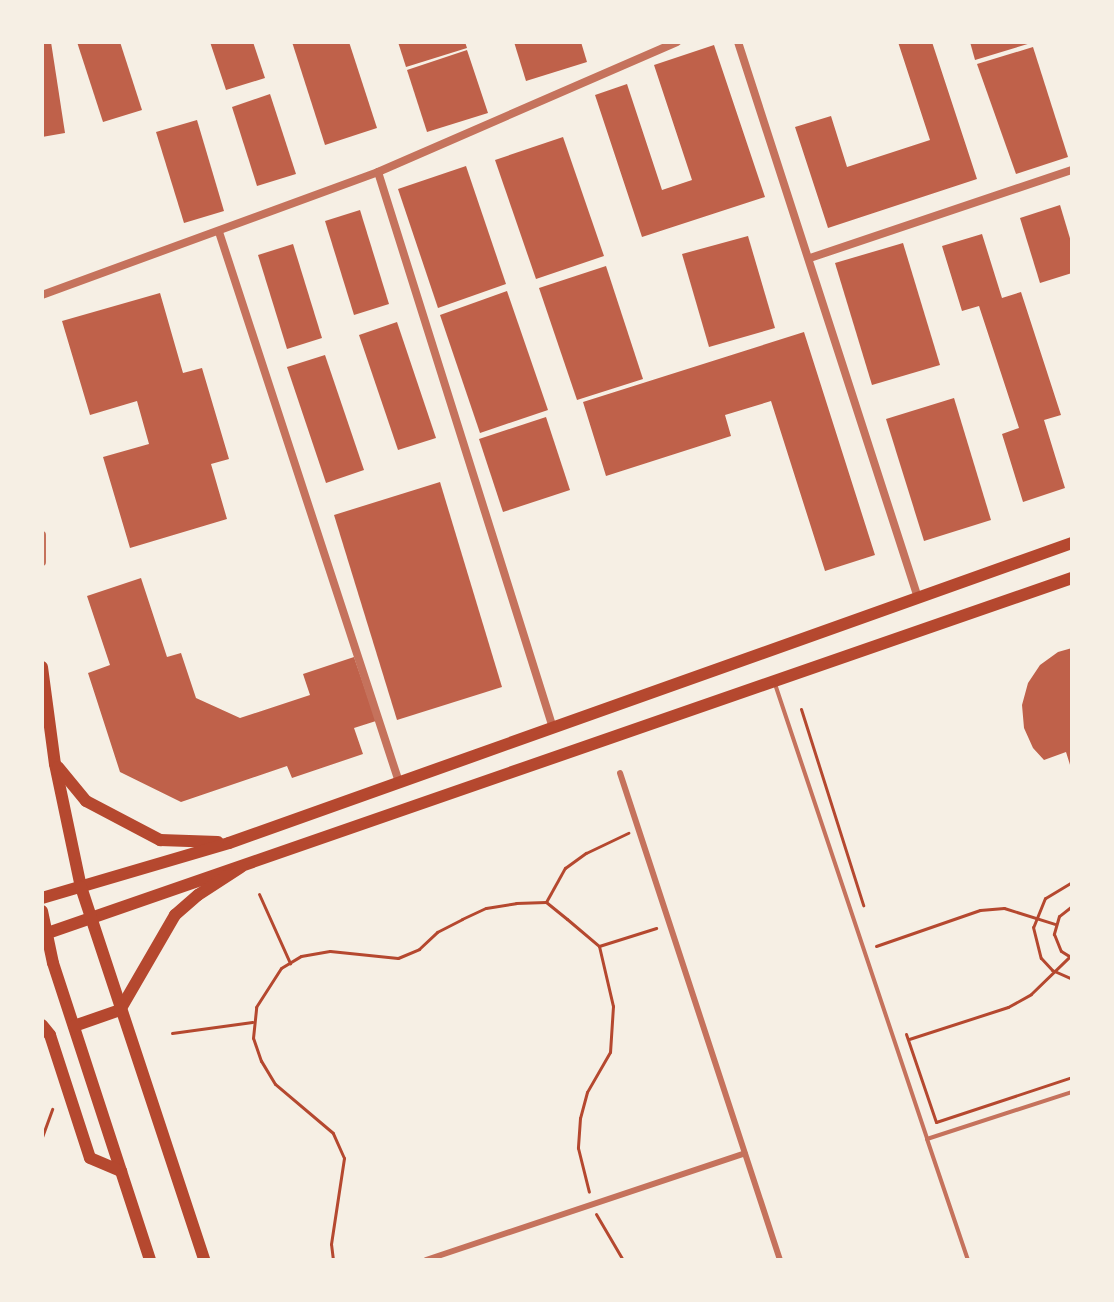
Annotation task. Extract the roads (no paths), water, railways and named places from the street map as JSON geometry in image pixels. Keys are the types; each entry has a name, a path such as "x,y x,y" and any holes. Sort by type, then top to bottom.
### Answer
{"main road":[{"path":"42,898 229,843 1072,543"},
{"path":"44,934 1072,578"},
{"path":"42,667 55,764 81,887 204,1260"},
{"path":"55,764 86,801 160,840 229,843"},
{"path":"74,1026 120,1010 175,915 198,895 241,867"},
{"path":"42,911 44,934 150,1260"},
{"path":"42,1025 50,1035 90,1158 121,1171"}],"street":[{"path":"42,295 378,172 677,42"},
{"path":"738,42 918,598"},
{"path":"810,258 1072,170"},
{"path":"378,172 553,728"},
{"path":"219,232 399,782"},
{"path":"42,535 42,562"},
{"path":"620,773 780,1260"},
{"path":"426,1260 745,1153"}],"lane":[{"path":"774,681 968,1260"},
{"path":"927,1139 1072,1092"}]}
